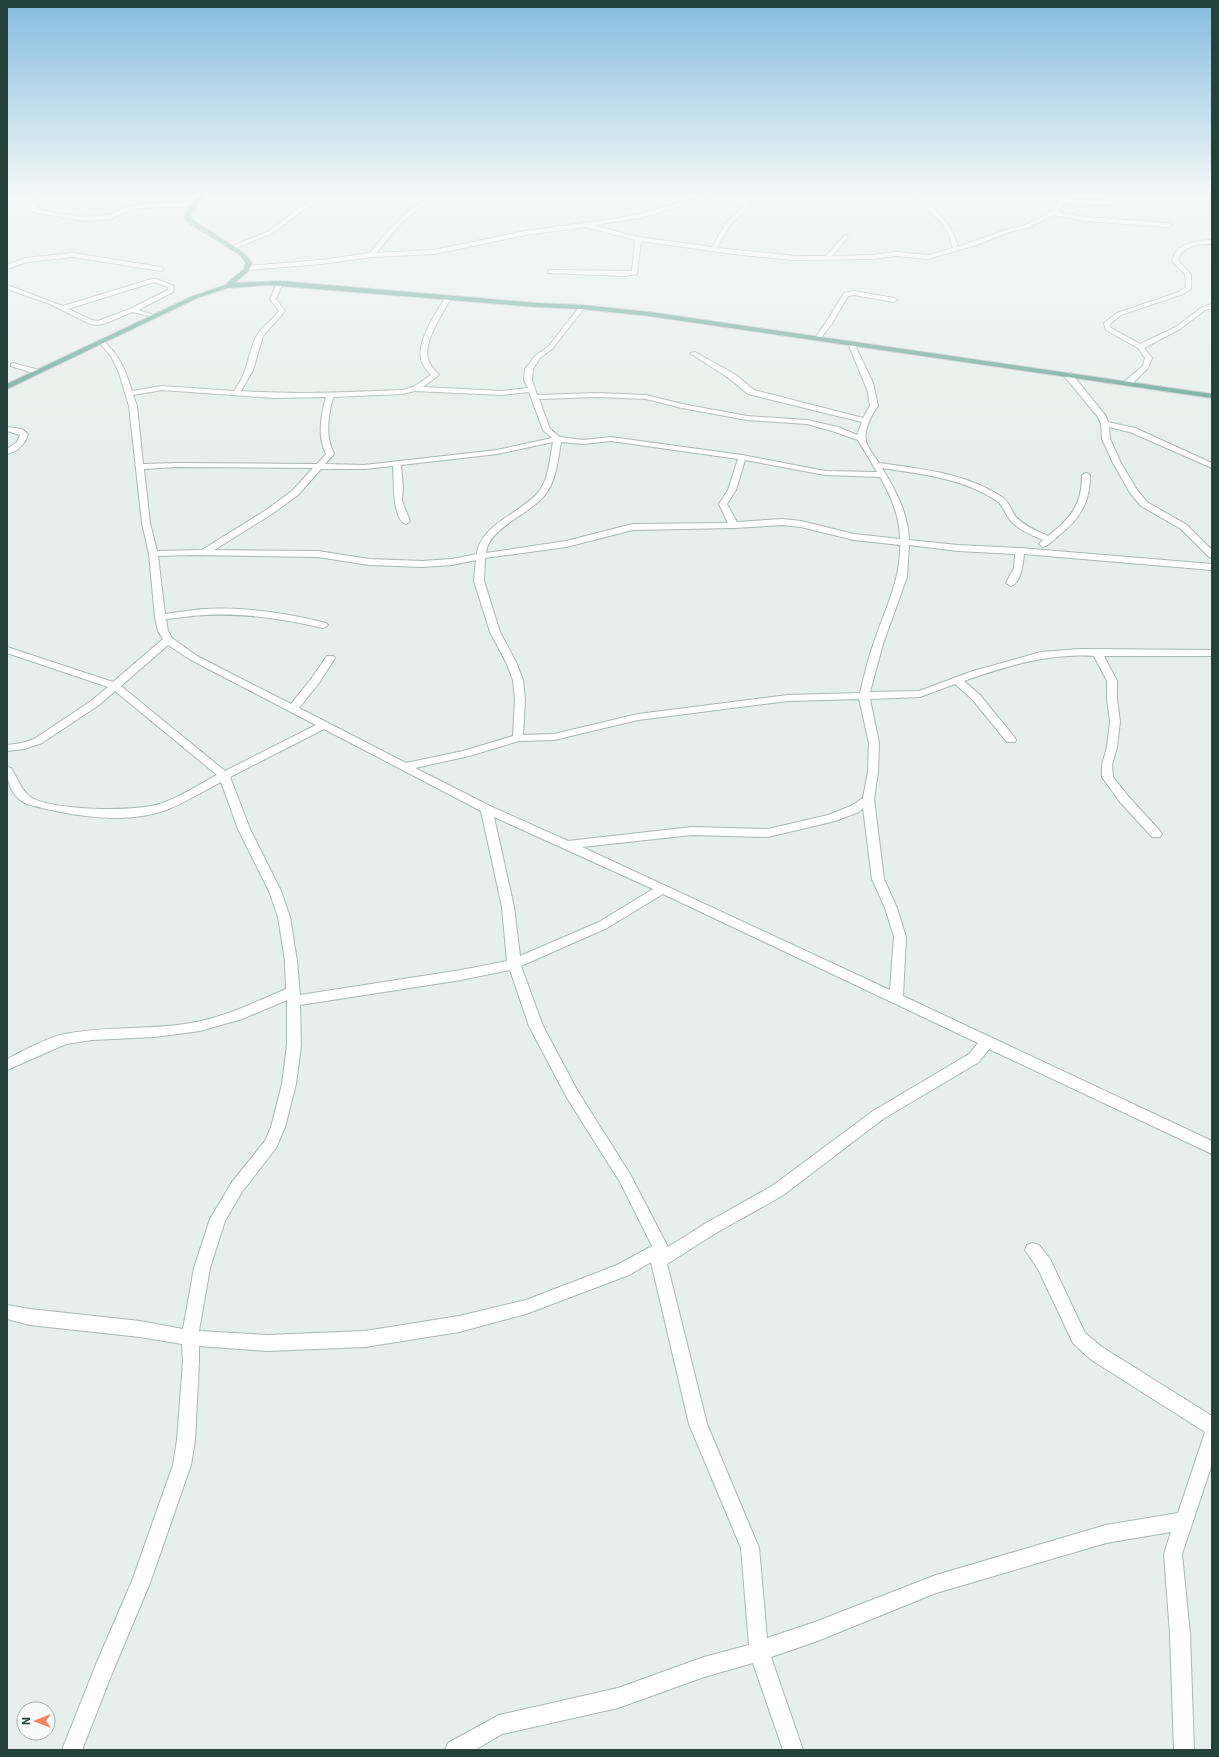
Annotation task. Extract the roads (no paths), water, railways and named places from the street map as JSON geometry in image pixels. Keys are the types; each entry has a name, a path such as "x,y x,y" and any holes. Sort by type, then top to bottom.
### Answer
{"main road":[{"path":"7,387 152,316 226,285 236,279"},
{"path":"226,285 254,282 280,283 448,298 582,307 818,338 1212,396"}],"street":[{"path":"1128,383 1146,367 1149,362 1147,355 1140,347 1108,329 1107,323 1111,318 1119,314 1181,293 1189,288 1188,279"},
{"path":"7,287 63,308 90,322 98,323 132,310 171,291 171,286 154,280 63,308"},
{"path":"236,393 251,367 254,351 260,336 265,328 279,317 282,311 273,299 280,283"},
{"path":"818,338 828,325 846,294 854,293 894,300"},
{"path":"130,392 162,388 274,396 402,392 415,389 426,383 435,375 428,367 424,358 428,333 448,298"},
{"path":"1140,347 1178,328 1198,313 1212,306"},
{"path":"558,439 547,430 528,380 529,369 537,357 551,347 582,307"},
{"path":"132,310 152,316"},
{"path":"101,341 114,356 130,392 133,406 146,523 153,554 160,617 163,631 168,640 194,658 486,809 663,889 1212,1148"},
{"path":"851,343 872,392 874,406 861,434 862,443 896,501 904,524 905,556 902,577 878,644 864,696 874,743 873,772 868,799 878,879 891,908 900,937 896,998"},
{"path":"693,353 732,377 751,392 866,421"},
{"path":"12,365 36,372"},
{"path":"1068,374 1102,417 1106,439 1117,463 1133,491 1144,504 1184,527 1212,555"},
{"path":"415,389 646,397 682,406 747,418 807,422 862,438"},
{"path":"203,552 269,512 295,493 330,454 327,450 324,429 330,395"},
{"path":"1104,424 1132,430 1212,466"},
{"path":"7,429 19,431 24,434 23,441 16,448 7,452"},
{"path":"518,738 520,699 518,680 511,662 495,632 479,581 482,546 496,529 537,499 547,485 551,474 558,439"},
{"path":"140,467 177,465 298,465 364,467 497,452 558,439 583,442 611,439 742,457 798,469 826,473 882,475"},
{"path":"734,525 723,504 732,490 742,457"},
{"path":"397,464 399,488 398,501 406,522"},
{"path":"876,465 924,472 963,481 979,487 1003,501 1007,511 1015,521 1049,540"},
{"path":"1033,552 1072,520 1082,506 1086,494 1086,475"},
{"path":"153,554 203,552 318,554 369,562 422,564 452,562 481,556 532,550 633,527 734,525 782,522 801,524 854,537 1212,567"},
{"path":"1011,583 1018,568 1020,551"},
{"path":"160,617 206,612 256,613 322,625"},
{"path":"7,748 24,746 38,741 95,703 168,640"},
{"path":"7,650 54,667 115,686 140,708 199,754 222,775 227,783 249,841 275,890 284,917 291,961 294,1045 288,1084 278,1127 271,1144 236,1187 218,1219 202,1268 190,1338 191,1362 186,1440 182,1465 141,1583 104,1669 72,1750"},
{"path":"404,767 465,754 518,738 554,737 616,721 638,717 788,698 920,694 1010,662 1041,654 1080,652 1212,653"},
{"path":"1098,653 1112,681 1112,699 1115,722 1112,747 1106,766 1108,777 1124,799 1156,834"},
{"path":"293,709 315,681 330,658"},
{"path":"956,680 976,697 1011,740"},
{"path":"7,770 15,785 28,800 54,808 106,813 134,813 163,807 222,775 242,767 324,725"},
{"path":"566,845 692,831 768,833 831,818 855,809 868,799"},
{"path":"486,809 508,908 514,964 536,1026 572,1094 625,1178 661,1254 698,1424 750,1548 753,1597 759,1651 793,1750"},
{"path":"7,1065 64,1039 92,1035 155,1032 200,1026 293,997 446,977 514,964 603,925 663,889"},
{"path":"7,1312 30,1317 140,1329 190,1338 267,1343 365,1339 459,1324 526,1307 661,1254 777,1191 878,1115 974,1058 987,1041"},
{"path":"1033,1250 1044,1264 1079,1338 1096,1353 1212,1426"},
{"path":"1184,1750 1180,1634 1173,1554 1212,1437"},
{"path":"455,1750 499,1725 618,1698 704,1667 743,1657 815,1632 936,1584 1106,1534 1184,1520"}]}
